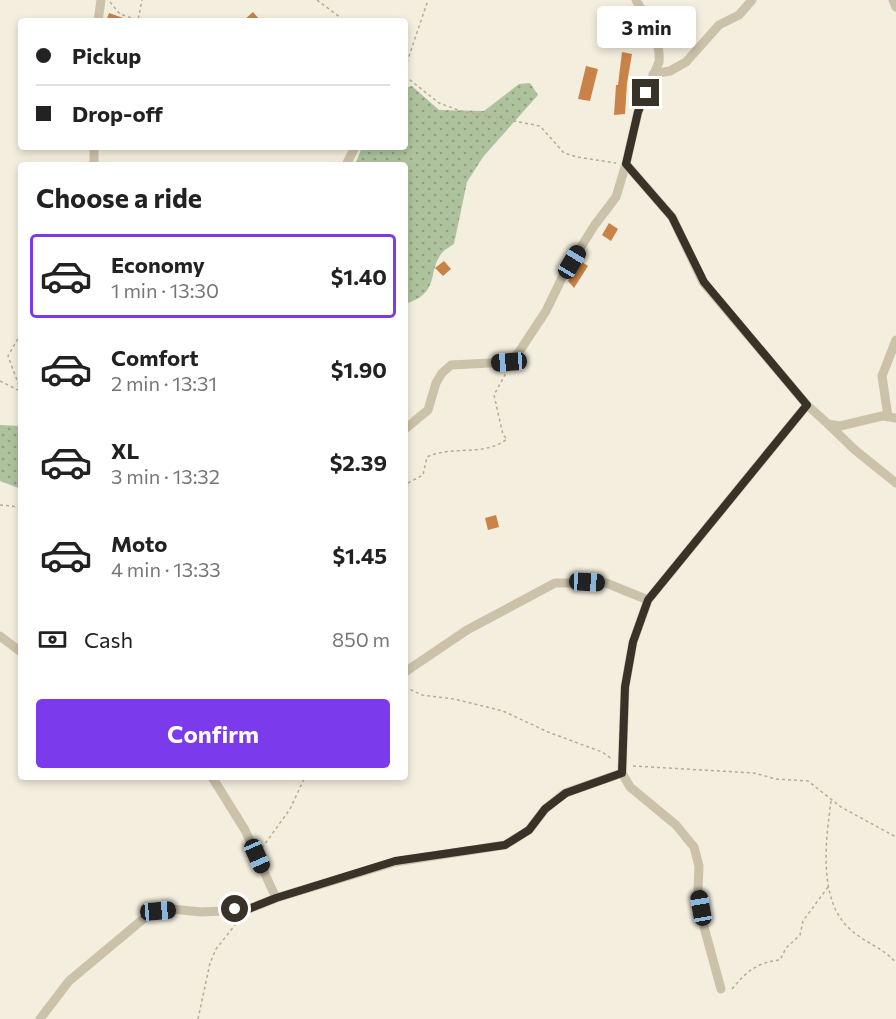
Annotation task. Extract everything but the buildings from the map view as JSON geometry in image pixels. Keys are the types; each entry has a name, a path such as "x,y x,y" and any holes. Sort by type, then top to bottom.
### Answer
{"street":[{"path":"98,18 101,0"},
{"path":"408,427 428,410 436,383 442,372 452,365 509,362 529,340 563,276 594,226 616,197 638,112 659,62 658,42 636,0"},
{"path":"654,74 670,71 687,62 719,25 739,15 752,0"},
{"path":"893,0 896,7"},
{"path":"626,164 672,217 708,288 807,405 855,450 896,483"},
{"path":"828,424 840,426 852,421 892,417 882,376 896,340"},
{"path":"721,989 704,927 698,890 699,866 694,847 676,825 630,787 622,770 625,687 633,642 648,600 807,405"},
{"path":"408,670 467,630 520,604 555,583 606,583 648,600"},
{"path":"0,636 18,650"},
{"path":"40,1019 69,981 148,915 172,909 201,912 246,910 276,898 395,861 505,845 529,830 545,809 566,793 622,770"},
{"path":"214,780 245,830 276,898"}],"path":[{"path":"107,0 120,14 132,18"},
{"path":"138,18 142,0"},
{"path":"317,0 341,18"},
{"path":"408,59 428,0"},
{"path":"408,78 440,103 461,111 540,126 564,153 577,158 626,164"},
{"path":"18,338 8,356 18,383"},
{"path":"408,483 423,475 427,458 441,451 484,449 507,439 503,435 494,395 511,367 509,362"},
{"path":"0,381 18,390"},
{"path":"0,505 18,507"},
{"path":"408,688 422,695 454,699 503,711 548,732 602,752 622,770 693,768 808,781 832,800 896,837"},
{"path":"257,856 290,809 304,780"},
{"path":"832,800 824,860 829,886 838,910 850,929 890,955 896,963"},
{"path":"721,989 724,996 745,972 759,964 780,960 786,948 800,935 803,921 829,886"},
{"path":"198,1019 210,963 216,949 246,910"}],"green space":[{"path":"530,83 538,95 483,157 467,182 454,244 443,252 438,260 429,288 424,294 408,303 408,162 356,162 361,150 408,150 408,87 412,86 439,110 484,111 519,84"},
{"path":"0,425 18,426 18,488 0,481"}],"route":[{"path":"235,909 246,910 276,898 395,861 505,845 515,841 529,830 545,809 566,793 622,773 626,720 625,687 633,642 648,600 807,405 713,294 704,282 672,217 626,164 638,112 646,93"}]}
